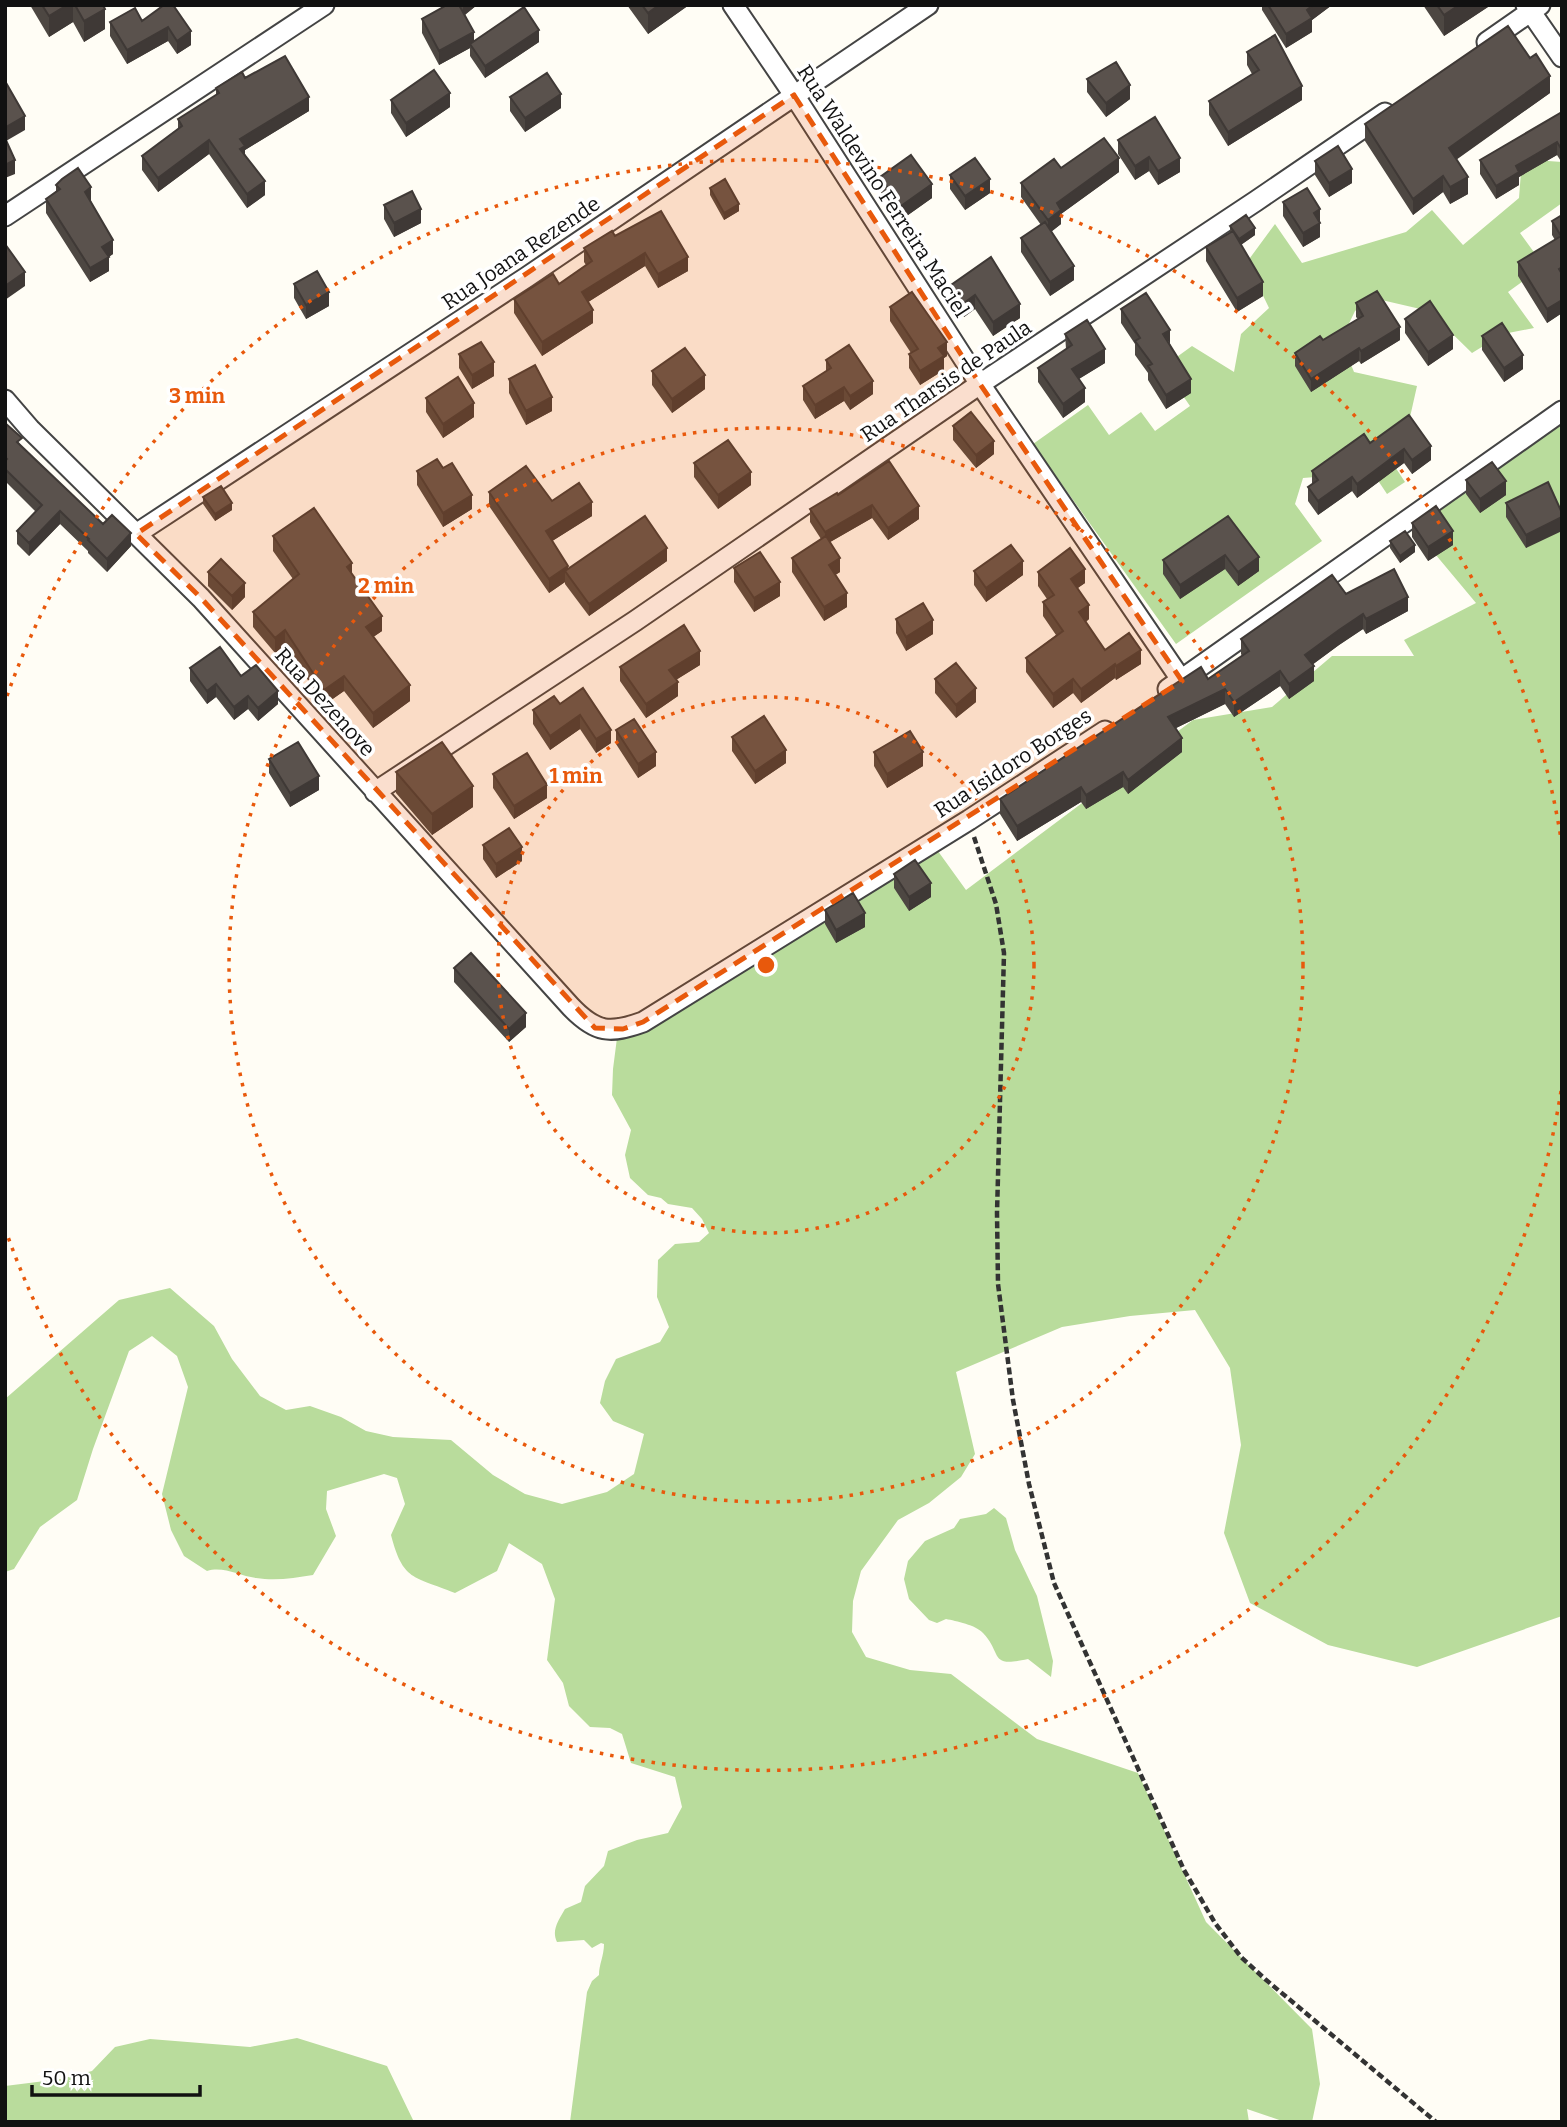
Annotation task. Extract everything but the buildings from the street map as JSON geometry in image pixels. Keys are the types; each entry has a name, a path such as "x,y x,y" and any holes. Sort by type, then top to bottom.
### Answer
{"street":[{"path":"5,216 324,5"},
{"name":"Rua Waldevino Ferreira Maciel","path":"733,5 980,384 1182,681"},
{"name":"Rua Joana Rezende","path":"136,534 527,277 928,5"},
{"path":"1474,51 1532,7 1562,57"},
{"name":"Rua Tharsis de Paula","path":"375,792 635,621 980,384 1245,209 1405,99"},
{"name":"Rua Dezenove","path":"5,400 30,429 201,598 586,1023 595,1028 611,1030"},
{"path":"1148,703 1562,411"},
{"name":"Rua Isidoro Borges","path":"611,1030 623,1029 643,1021 969,820 1126,717"}],"path":[{"path":"969,820 996,904 1004,953 997,1213 998,1284 1013,1400 1024,1460 1054,1583 1184,1870 1215,1923 1241,1957 1265,1979 1436,2122"}],"highlighted area":[{"path":"794,95 980,384 1182,681 643,1022 623,1029 595,1028 201,598 136,534"}],"green space":[{"path":"1522,159 1562,162 1562,203 1520,233 1544,266 1508,292 1534,328 1503,334 1472,353 1429,311 1373,298 1355,311 1341,340 1354,372 1417,386 1408,426 1380,444 1405,482 1387,494 1361,455 1328,476 1303,478 1295,504 1322,541 1176,644 1033,444 1088,405 1109,435 1141,412 1155,431 1190,406 1163,367 1192,346 1234,372 1241,334 1269,308 1247,262 1275,224 1302,263 1406,232 1432,210 1463,245 1519,198"},
{"path":"1562,422 1562,1616 1417,1667 1328,1645 1250,1603 1224,1533 1241,1445 1230,1368 1195,1310 1130,1316 1062,1327 956,1372 975,1454 961,1477 929,1503 898,1520 861,1571 853,1601 852,1632 866,1657 910,1670 951,1674 1037,1739 1138,1773 1206,1922 1312,2029 1320,2084 1312,2122 1285,2122 1247,2109 1249,2122 570,2122 587,1992 592,1981 599,1975 604,1944 592,1948 584,1940 557,1942 556,1925 565,1909 581,1902 585,1886 604,1866 608,1851 637,1840 668,1833 682,1807 675,1777 631,1763 622,1734 610,1728 590,1727 569,1706 563,1683 547,1660 555,1599 542,1564 509,1543 497,1571 455,1593 419,1579 405,1569 395,1550 391,1535 405,1504 397,1478 384,1474 327,1491 326,1509 336,1536 313,1575 271,1579 219,1570 207,1571 184,1556 171,1530 162,1494 188,1387 177,1356 152,1336 129,1351 77,1500 40,1527 14,1569 5,1572 5,1399 119,1300 170,1288 214,1326 232,1359 260,1396 286,1410 310,1406 341,1417 366,1431 393,1437 451,1440 493,1475 525,1494 562,1504 607,1492 634,1474 644,1434 613,1421 600,1403 605,1381 616,1359 660,1342 669,1327 657,1297 658,1260 675,1244 699,1242 709,1233 692,1208 668,1204 661,1198 648,1195 630,1178 625,1155 631,1130 612,1095 617,1038 935,847 966,890 1193,720 1272,707 1332,656 1414,656 1404,640 1476,603 1410,524"},
{"path":"994,1508 1006,1518 1015,1550 1037,1596 1053,1661 1051,1677 1028,1659 1007,1662 1001,1660 980,1630 946,1619 937,1623 929,1620 909,1599 904,1579 908,1561 925,1541 954,1528 960,1519 986,1514"},
{"path":"297,2038 387,2066 414,2122 5,2122 5,2086 61,2079 92,2071 115,2047 150,2039 250,2047"}]}
